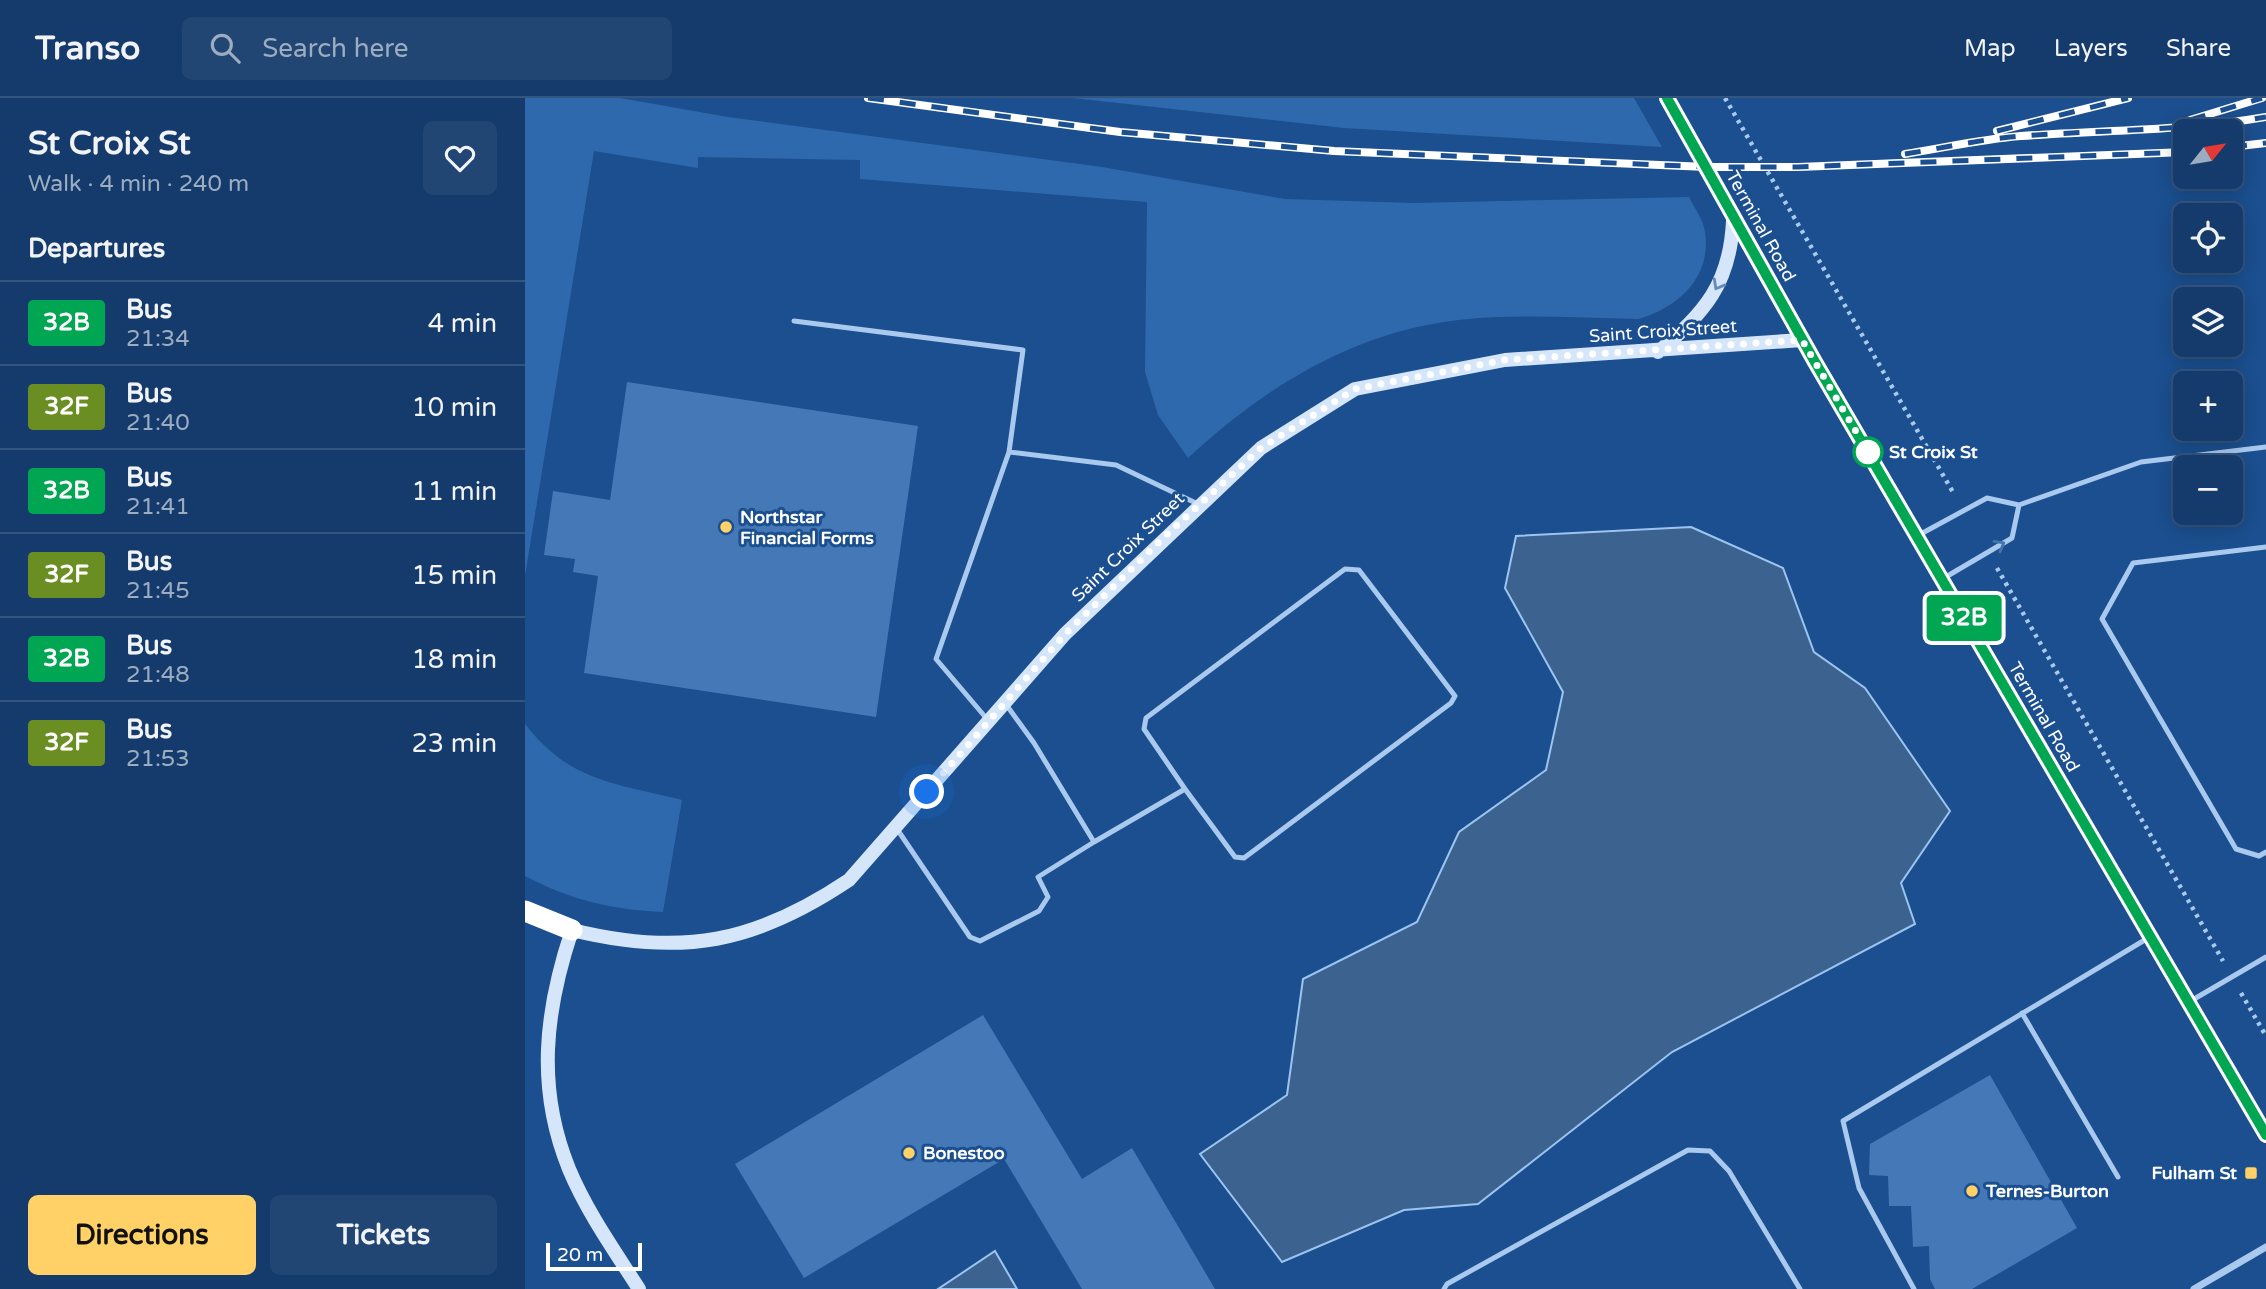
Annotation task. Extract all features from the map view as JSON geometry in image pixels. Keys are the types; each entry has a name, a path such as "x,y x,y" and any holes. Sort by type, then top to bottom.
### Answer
{"highway":[{"path":"525,911 572,930"}],"street":[{"name":"Terminal Road","path":"1667,98 1802,340 2266,1135"},
{"path":"1658,352 1683,331 1715,291 1727,269 1733,219"},
{"name":"Saint Croix Street","path":"572,930 617,942 670,945 717,940 766,926 810,906 849,880 1065,634 1261,448 1355,389 1505,360 1658,352 1802,340"},
{"path":"572,930 556,977 548,1023 547,1072 555,1122 569,1169 588,1208 639,1289"},
{"path":"2194,1289 2266,1247"}],"lane":[{"path":"794,321 1023,350 1009,453 936,659 989,721"},
{"path":"1917,537 1987,498 2018,505 2141,462 2266,447"},
{"path":"1009,453 1116,465 1200,505"},
{"path":"1942,580 2012,538 2018,505"},
{"path":"2266,547 2133,563 2102,619 2236,849 2259,856 2266,852"},
{"path":"1345,569 1359,570 1455,696 1451,704 1244,858 1235,857 1185,789 1144,729 1146,718 1345,569"},
{"path":"1005,703 1034,743 1094,842"},
{"path":"896,828 970,937 980,940 1039,911 1048,897 1038,877 1185,789"},
{"path":"1914,1289 1859,1188 1843,1121 2150,936"},
{"path":"2189,1002 2266,957"},
{"path":"2022,1013 2118,1177"},
{"path":"1444,1289 1447,1284 1688,1150 1710,1151 1729,1171 1800,1289"}],"shaded area":[{"path":"525,98 620,98 728,117 1102,167 1285,199 1414,203 1689,197 1703,223 1706,248 1703,263 1689,288 1679,299 1653,314 1638,319 1468,319 1389,335 1352,348 1282,385 1218,431 1188,458 1158,415 1145,372 1147,202 860,179 860,160 698,157 698,168 594,151 525,576"},
{"path":"1073,98 1634,98 1662,147 1344,128"},
{"path":"1691,527 1783,568 1814,652 1865,688 1950,811 1901,883 1915,924 1672,1052 1478,1204 1404,1210 1282,1262 1200,1154 1287,1095 1303,979 1417,922 1459,832 1546,770 1563,692 1505,588 1516,536"},
{"path":"525,724 559,758 577,769 615,784 682,800 663,912 592,902 525,876"},
{"path":"995,1251 1017,1289 938,1289"}],"building":[{"name":"Northstar Financial Forms","path":"627,382 918,426 876,717 584,673 598,576 573,572 575,559 544,555 553,491 610,500"},
{"name":"Bonestoo","path":"983,1015 1082,1179 1132,1148 1215,1289 1082,1289 1004,1159 804,1278 735,1164"},
{"name":"Ternes-Burton","path":"1990,1075 2077,1228 1972,1289 1935,1289 1930,1279 1929,1246 1913,1247 1911,1206 1889,1206 1888,1176 1869,1175 1870,1144"}],"railway":[{"path":"868,98 1120,132 1334,151 1707,167 1798,167 2173,153"},
{"path":"1997,131 2128,98"},
{"path":"2193,119 2262,98"},
{"path":"1905,154 2006,137 2175,128 2266,117"},
{"path":"2243,146 2266,143"}],"bus line":[{"name":"32B","path":"1667,98 1815,362 2266,1135"}],"place":[{"name":"St Croix St","path":"1868,452"},
{"name":"Northstar Financial Forms","path":"726,527"},
{"name":"Bonestoo","path":"909,1153"},
{"name":"Fulham St","path":"2251,1173"},
{"name":"Ternes-Burton","path":"1972,1191"}],"route":[{"path":"927,792 1065,634 1162,539 1261,448 1355,389 1505,360 1658,352 1802,340 1868,452"}]}
